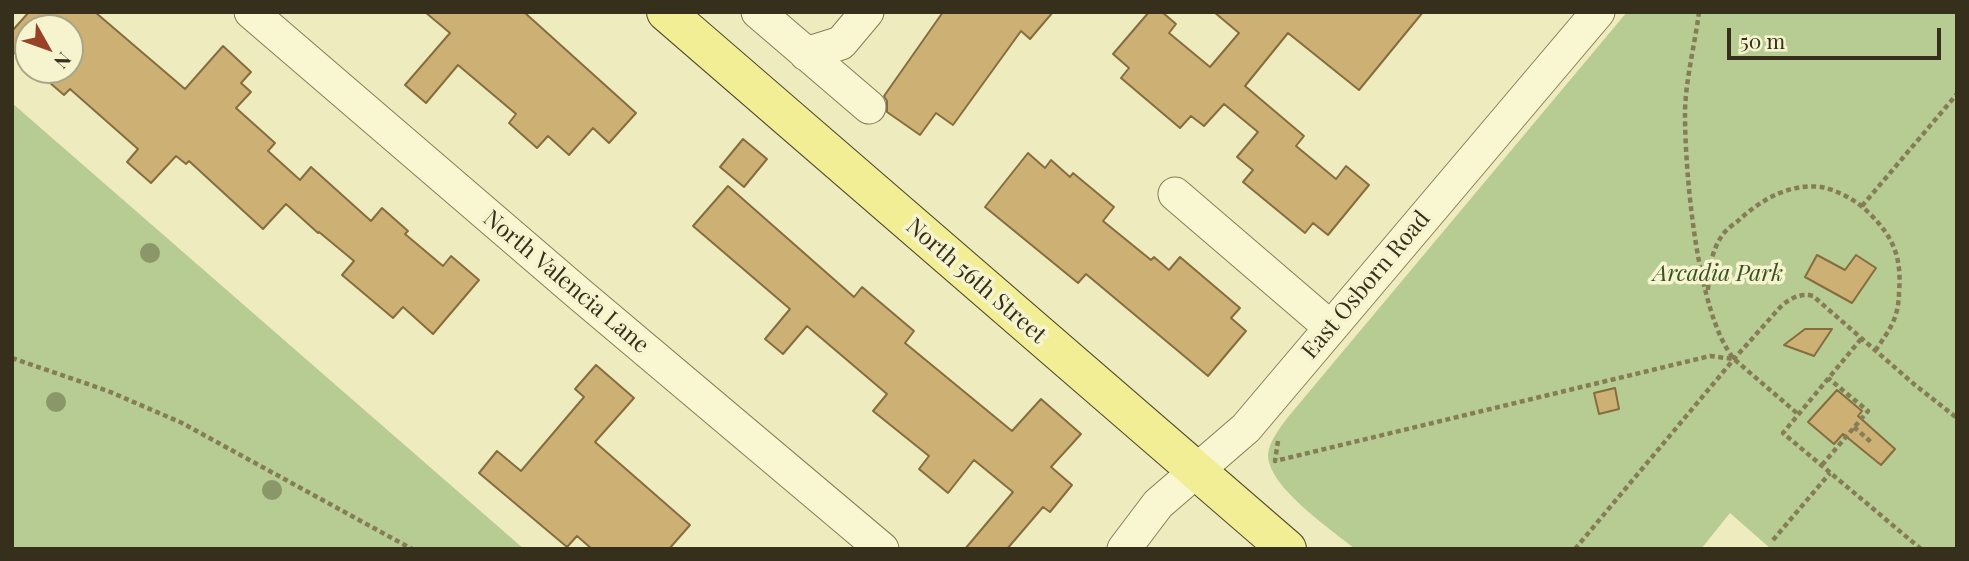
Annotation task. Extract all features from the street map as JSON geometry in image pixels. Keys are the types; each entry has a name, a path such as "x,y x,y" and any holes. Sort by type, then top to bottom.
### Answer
{"main road":[{"name":"North 56th Street","path":"666,12 1287,549"}],"street":[{"name":"North Valencia Lane","path":"251,12 577,292 883,549"},
{"path":"758,12 869,107"},
{"path":"806,54 841,43 867,12"},
{"name":"East Osborn Road","path":"1124,549 1158,504 1246,428 1598,12"},
{"path":"1175,194 1330,327"}],"path":[{"path":"1699,12 1685,111 1691,217 1708,297 1726,348 1734,359 1798,414"},
{"path":"1862,206 1957,94"},
{"path":"1708,297 1710,263 1723,233 1756,205 1777,193 1821,187 1862,206 1876,219 1898,254 1901,274 1894,321 1875,351"},
{"path":"1575,549 1783,304 1804,294 1813,296 1957,418"},
{"path":"1861,339 1783,433 1921,549"},
{"path":"1275,461 1710,356 1734,359"},
{"path":"12,358 107,391 182,423 412,549"},
{"path":"1822,465 1867,411 1828,378"},
{"path":"1854,427 1872,443"},
{"path":"1773,540 1830,472"}],"green space":[{"name":"Arcadia Park","path":"1627,12 1957,12 1957,549 1771,549 1730,513 1701,549 1355,549 1302,506 1278,480 1268,455 1278,430"},
{"path":"12,103 524,549 12,549"}],"building":[{"path":"95,12 185,89 223,46 251,72 241,83 251,92 236,108 275,143 268,151 300,180 311,167 371,221 382,208 408,231 405,234 443,266 451,256 479,280 433,334 403,307 393,318 342,275 354,261 286,204 263,229 189,161 186,164 176,156 151,183 127,162 138,149 70,89 64,95 51,84 84,84 84,14 27,14"},
{"path":"425,12 524,12 636,113 609,143 593,128 569,155 548,136 537,148 509,123 516,114 458,65 426,103 405,85 450,33"},
{"path":"943,12 1053,12 1030,39 1021,31 953,125 936,113 920,135 887,112 884,96"},
{"path":"1149,12 1162,12 1176,24 1169,33 1210,67 1239,33 1214,12 1423,12 1359,90 1288,33 1245,86 1304,136 1296,146 1336,179 1346,166 1369,185 1328,235 1313,223 1305,233 1243,182 1253,170 1237,157 1258,132 1224,104 1204,126 1191,116 1180,128 1121,78 1129,68 1113,54"},
{"path":"14,29 14,53 12,51"},
{"path":"743,139 767,159 744,187 720,167"},
{"path":"1028,153 1045,168 1051,160 1070,177 1073,173 1114,207 1103,221 1151,260 1154,257 1169,270 1180,257 1240,308 1231,318 1246,331 1208,376 1086,274 1078,283 985,207"},
{"path":"728,186 854,297 862,287 914,331 905,343 1012,431 1041,399 1081,434 1051,467 1072,485 1050,512 1043,507 1007,549 965,549 1013,492 974,460 948,493 919,469 929,456 873,411 887,394 807,326 783,354 765,339 790,309 693,226"},
{"path":"1817,255 1845,270 1856,255 1876,268 1852,303 1805,277"},
{"path":"1805,329 1832,329 1814,356 1784,345"},
{"path":"596,365 634,398 595,442 690,525 669,549 592,549 577,536 567,547 479,473 497,451 521,471 584,397 575,389"},
{"path":"1615,388 1619,409 1599,414 1594,393"},
{"path":"1837,390 1862,411 1858,416 1895,449 1881,465 1843,434 1834,444 1808,422"}]}
